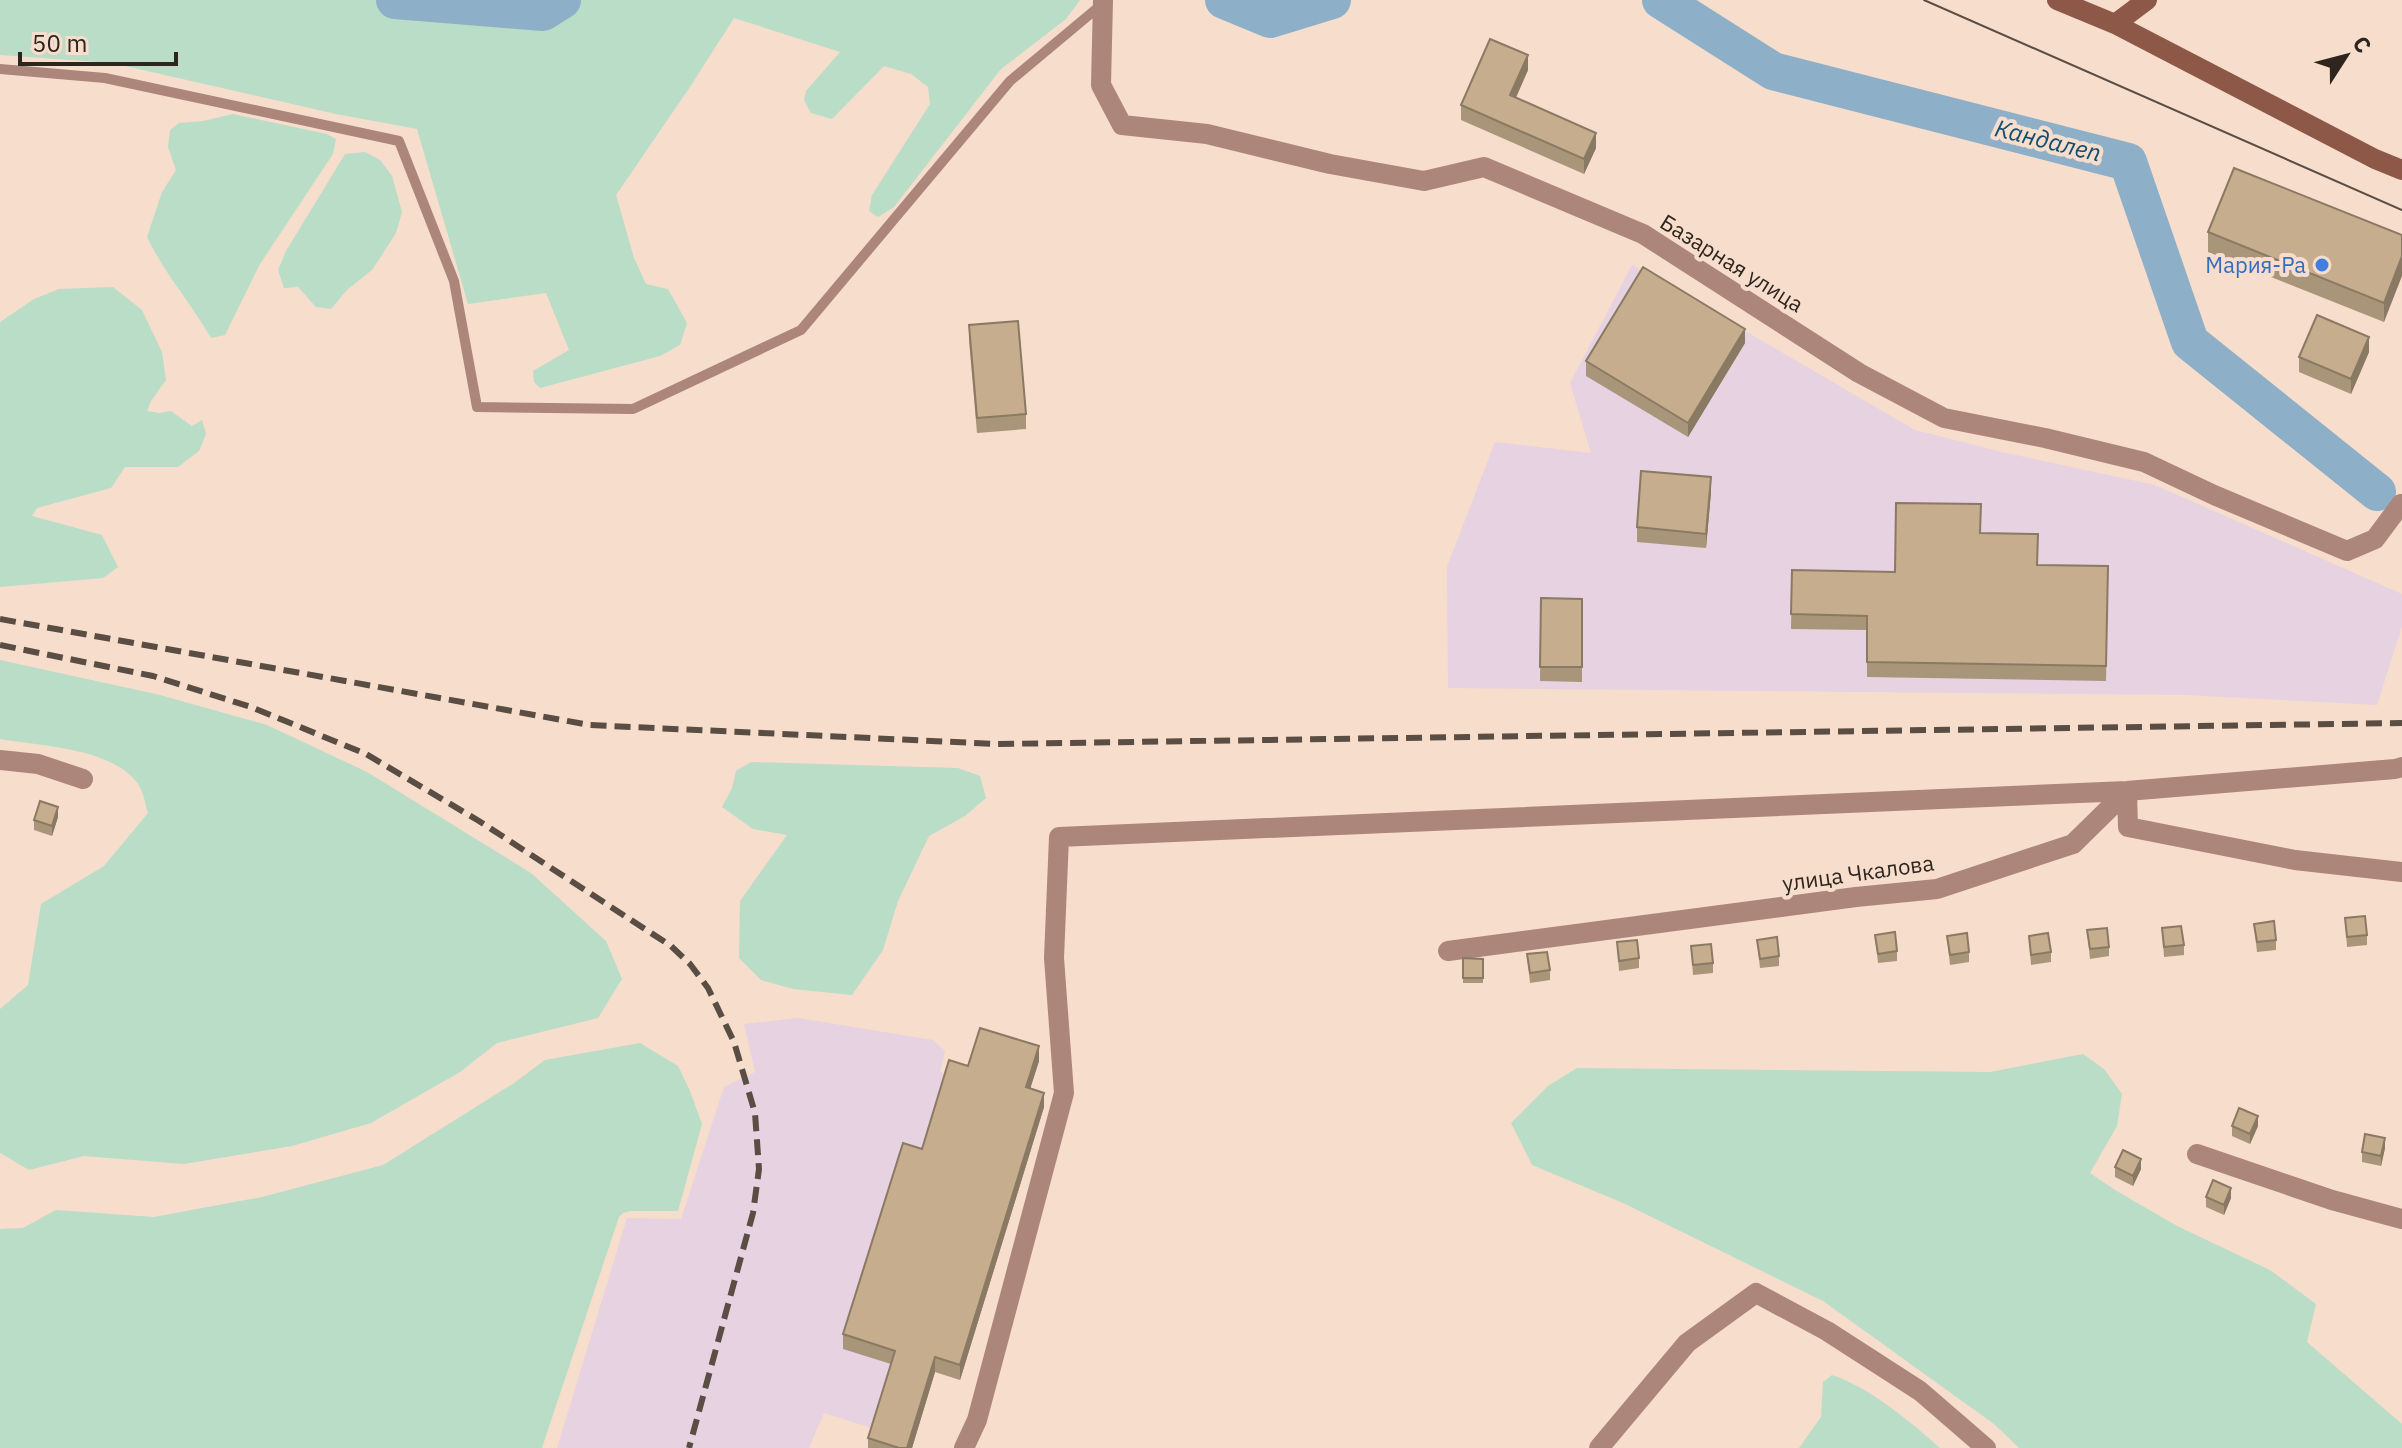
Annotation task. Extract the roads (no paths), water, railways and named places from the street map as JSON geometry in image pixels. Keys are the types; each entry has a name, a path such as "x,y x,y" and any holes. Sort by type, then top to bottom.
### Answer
{"main road":[{"path":"2057,0 2115,24 2375,159 2402,170"},
{"path":"2115,24 2147,0"}],"street":[{"name":"Базарная улица","path":"1103,2 1101,85 1122,125 1207,134 1330,164 1424,181 1484,167 1643,234 1859,373 1944,418 2144,462 2347,551 2375,539 2402,502"},
{"path":"0,760 38,764 83,779"},
{"path":"964,1448 977,1420 1064,1093 1054,958 1059,837 2127,791 2402,767"},
{"path":"2127,791 2128,827 2295,860 2402,872"},
{"name":"улица Чкалова","path":"1448,951 1937,889 2073,844 2127,791"},
{"path":"2197,1154 2332,1200 2402,1219"},
{"path":"1599,1448 1687,1343 1756,1293 1827,1331 1920,1391 1986,1448"}],"lane":[{"path":"0,69 105,78 399,141 454,281 477,407 633,409 801,330 1010,81 1103,2"}],"waterway":[{"name":"Кандалеп","path":"395,0 543,12 562,0"},
{"name":"Кандалеп","path":"1224,0 1270,19 1332,0"},
{"name":"Кандалеп","path":"1661,0 1773,71 2128,162 2190,342 2377,492"}],"tram line":[{"path":"1924,0 2402,210"}],"railway":[{"path":"0,619 590,725 997,744 2402,723"},
{"path":"0,645 153,676 251,707 366,754 479,821 671,946 690,964 708,988 734,1042 755,1113 759,1169 753,1213 689,1448"}],"place":[{"name":"Мария-Ра","path":"2322,265"}]}
